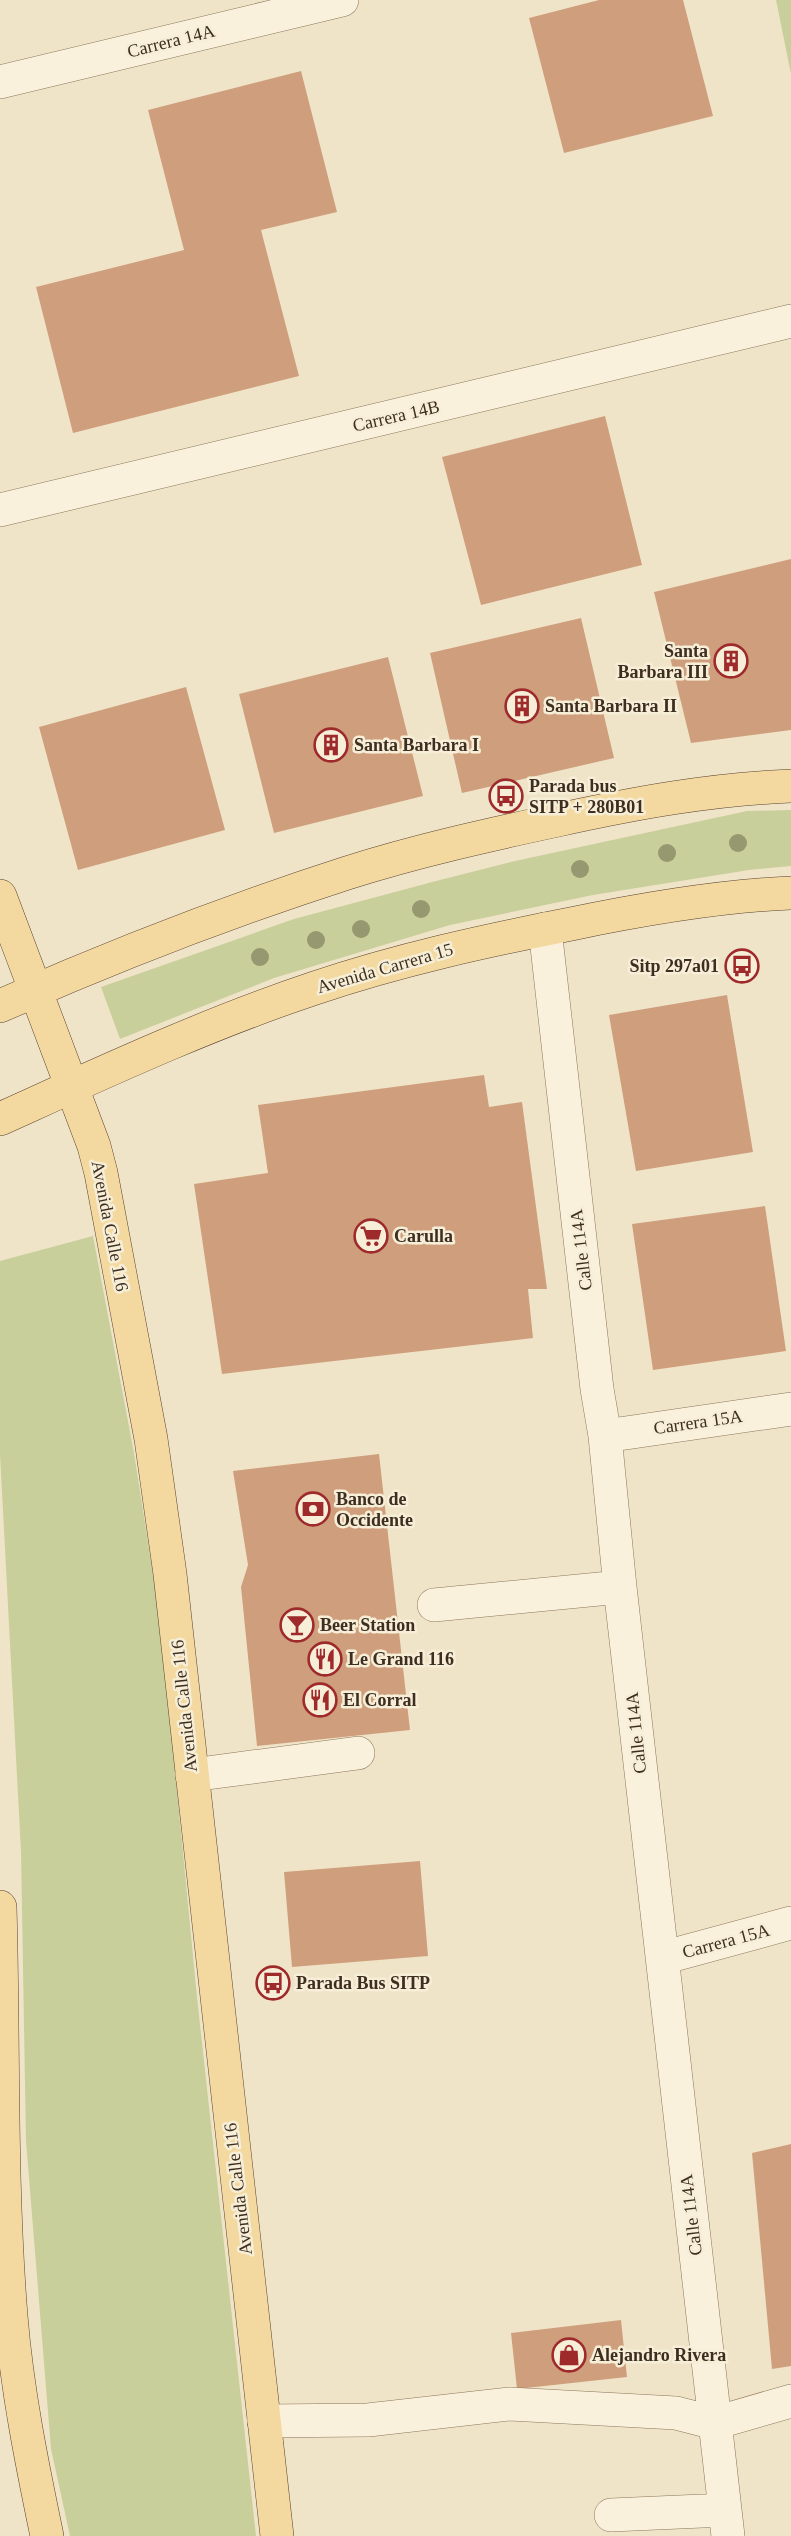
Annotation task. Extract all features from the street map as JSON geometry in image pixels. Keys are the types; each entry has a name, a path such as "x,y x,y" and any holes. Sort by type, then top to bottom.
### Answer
{"main road":[{"path":"0,1006 76,972 349,872 500,832 627,805 700,794 791,786"},
{"name":"Avenida Carrera 15","path":"0,1119 151,1050 316,987 478,942 637,912 748,895 791,893"},
{"name":"Avenida Calle 116","path":"0,896 73,1085 101,1173 151,1439 170,1574 277,2536"},
{"path":"0,1907 5,2318 47,2536"}],"street":[{"name":"Carrera 14A","path":"0,82 342,0"},
{"name":"Carrera 14B","path":"0,510 791,321"},
{"name":"Calle 114A","path":"545,929 597,1389 605,1436 620,1587 727,2523"},
{"name":"Carrera 15A","path":"605,1436 791,1409"},
{"path":"434,1605 620,1587"},
{"path":"192,1775 357,1754"},
{"name":"Carrera 15A","path":"662,1958 791,1923"},
{"path":"264,2421 368,2420 510,2404 676,2413 715,2423 791,2401"},
{"path":"611,2515 727,2523"}],"green space":[{"path":"776,0 791,0 791,74"},
{"path":"791,810 791,866 749,870 593,895 450,925 274,978 120,1039 101,987 294,919 436,881 515,861 747,811"},
{"path":"93,1236 134,1453 161,1625 197,1997 256,2536 70,2536 51,2449 26,2141 21,1852 0,1454 0,1261"}],"building":[{"path":"599,0 683,0 713,116 564,153 529,18"},
{"path":"301,71 337,212 261,230 299,376 73,433 36,287 184,250 148,110"},
{"path":"605,416 642,565 481,605 442,457"},
{"name":"Santa Barbara III","path":"791,559 791,730 691,743 654,592"},
{"name":"Santa Barbara II","path":"581,618 614,758 462,793 430,653"},
{"name":"Santa Barbara I","path":"388,657 423,796 274,833 239,694"},
{"path":"186,687 225,830 78,870 39,727"},
{"path":"727,995 753,1152 636,1171 609,1015"},
{"name":"Carulla","path":"484,1075 489,1107 522,1102 547,1289 528,1289 533,1338 222,1374 194,1184 268,1173 258,1105"},
{"path":"765,1206 786,1351 653,1370 632,1224"},
{"name":"Le Grand 116","path":"379,1454 410,1730 257,1746 241,1587 248,1565 233,1471"},
{"path":"420,1861 428,1956 292,1967 284,1872"},
{"path":"791,2144 791,2366 772,2369 752,2153"},
{"name":"Alejandro Rivera","path":"621,2320 627,2377 517,2389 511,2333"}],"place":[{"name":"Santa Barbara III","path":"731,661"},
{"name":"Santa Barbara II","path":"522,706"},
{"name":"Santa Barbara I","path":"331,745"},
{"name":"Parada bus SITP + 280B01","path":"506,796"},
{"name":"Sitp 297a01","path":"742,966"},
{"name":"Carulla","path":"371,1236"},
{"name":"Banco de Occidente","path":"313,1509"},
{"name":"Beer Station","path":"297,1625"},
{"name":"Le Grand 116","path":"325,1659"},
{"name":"El Corral","path":"320,1700"},
{"name":"Parada Bus SITP","path":"273,1983"},
{"name":"Alejandro Rivera","path":"569,2355"}]}
